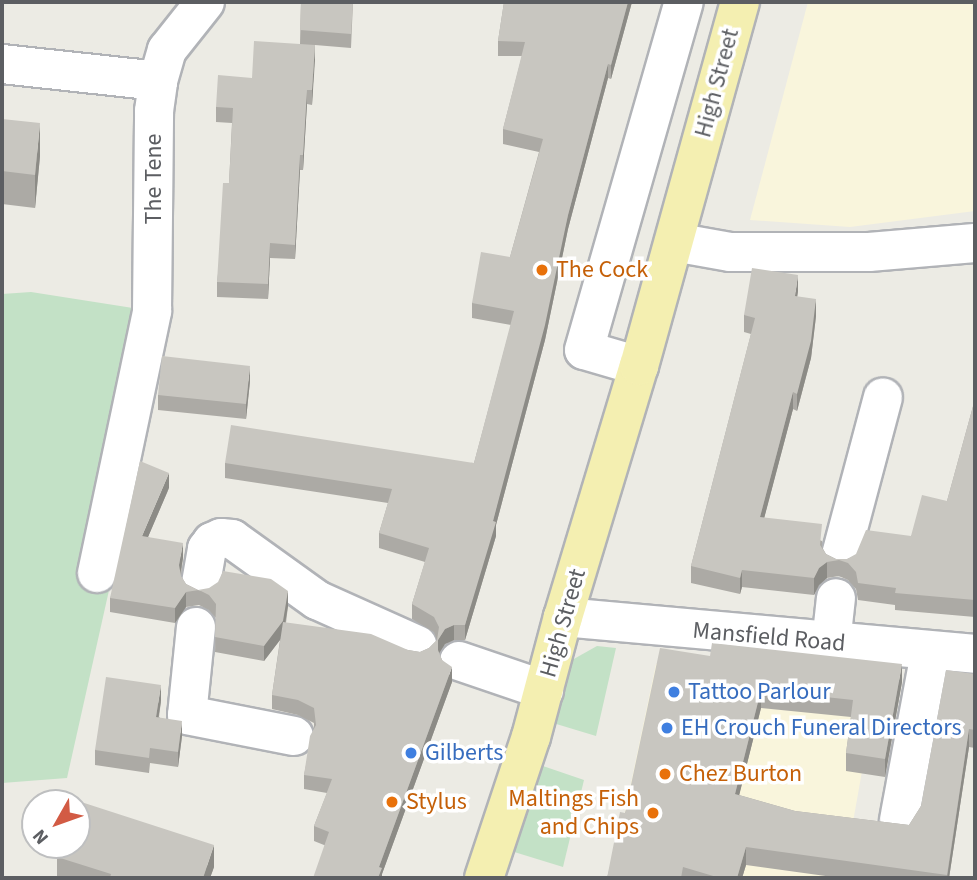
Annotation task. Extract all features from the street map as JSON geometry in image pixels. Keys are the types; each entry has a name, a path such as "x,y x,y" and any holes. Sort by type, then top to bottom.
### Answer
{"main road":[{"name":"High Street","path":"484,878 544,690 563,617 639,366 740,2"}],"street":[{"name":"The Tene","path":"97,573 152,311 154,111 158,81 167,50 205,2"},
{"path":"639,366 584,350 684,2"},
{"path":"2,64 158,81"},
{"path":"674,242 730,251 757,252 869,252 975,243"},
{"path":"841,555 883,397"},
{"path":"201,583 207,549 221,538 232,539 317,600 417,645"},
{"path":"831,643 836,598"},
{"name":"Mansfield Road","path":"563,617 975,654"},
{"path":"196,626 187,715 294,736"},
{"path":"899,820 930,652"},
{"path":"459,660 544,690"}],"shaded area":[{"path":"808,2 975,2 975,211 850,227 750,220"},
{"path":"656,664 879,676 843,878 611,878"}],"green space":[{"path":"31,292 152,311 169,322 67,778 2,783 2,294"},
{"path":"597,646 616,648 596,736 553,723 572,660"},
{"path":"540,765 584,780 563,867 511,851"}],"building":[{"path":"301,2 353,2 351,34 300,30"},
{"path":"504,2 628,2 611,65 608,64 568,215 545,325 493,521 496,522 465,625 454,625 445,629 438,640 442,660 452,667 379,867 382,868 378,878 313,878 329,832 314,826 332,779 304,775 310,736 316,725 314,708 298,700 272,695 283,622 371,634 408,650 420,652 429,648 437,640 439,627 434,617 412,604 429,548 379,533 392,489 225,463 231,425 474,463 514,311 472,303 481,252 510,257 543,139 503,129 525,42 498,41"},
{"path":"254,41 315,45 312,90 307,90 303,155 300,155 295,245 270,243 268,284 217,282 223,183 229,183 233,108 216,107 218,75 252,78"},
{"path":"2,119 40,123 35,175 2,171"},
{"path":"752,268 798,275 795,296 816,299 811,341 797,394 793,392 760,517 822,524 820,545 826,554 836,559 847,559 856,554 866,530 911,536 922,495 947,501 975,399 975,600 895,593 896,588 858,583 856,572 848,563 839,560 827,562 819,568 814,578 742,570 740,578 691,566 755,318 744,315"},
{"path":"162,356 250,366 246,404 158,395"},
{"path":"140,461 169,473 142,536 183,543 179,565 186,584 198,590 209,588 218,582 223,571 271,579 288,591 283,621 264,646 215,637 216,604 209,595 199,590 186,592 175,608 110,598"},
{"path":"712,643 902,664 885,759 846,753 853,700 761,690 735,794 795,811 909,825 921,806 946,670 975,674 975,730 969,729 947,875 746,847 737,878 720,878 683,867 681,878 607,878 620,812 625,813 660,648 710,656"},
{"path":"106,677 161,685 156,717 182,721 178,752 150,748 149,758 95,750"},
{"path":"91,805 214,845 203,878 110,878 111,874 63,859 91,859"}],"place":[{"name":"The Cock","path":"542,270"},
{"name":"Tattoo Parlour","path":"674,692"},
{"name":"EH Crouch Funeral Directors","path":"667,728"},
{"name":"Gilberts","path":"411,753"},
{"name":"Chez Burton","path":"665,774"},
{"name":"Stylus","path":"392,802"},
{"name":"Maltings Fish and Chips","path":"653,813"}]}
